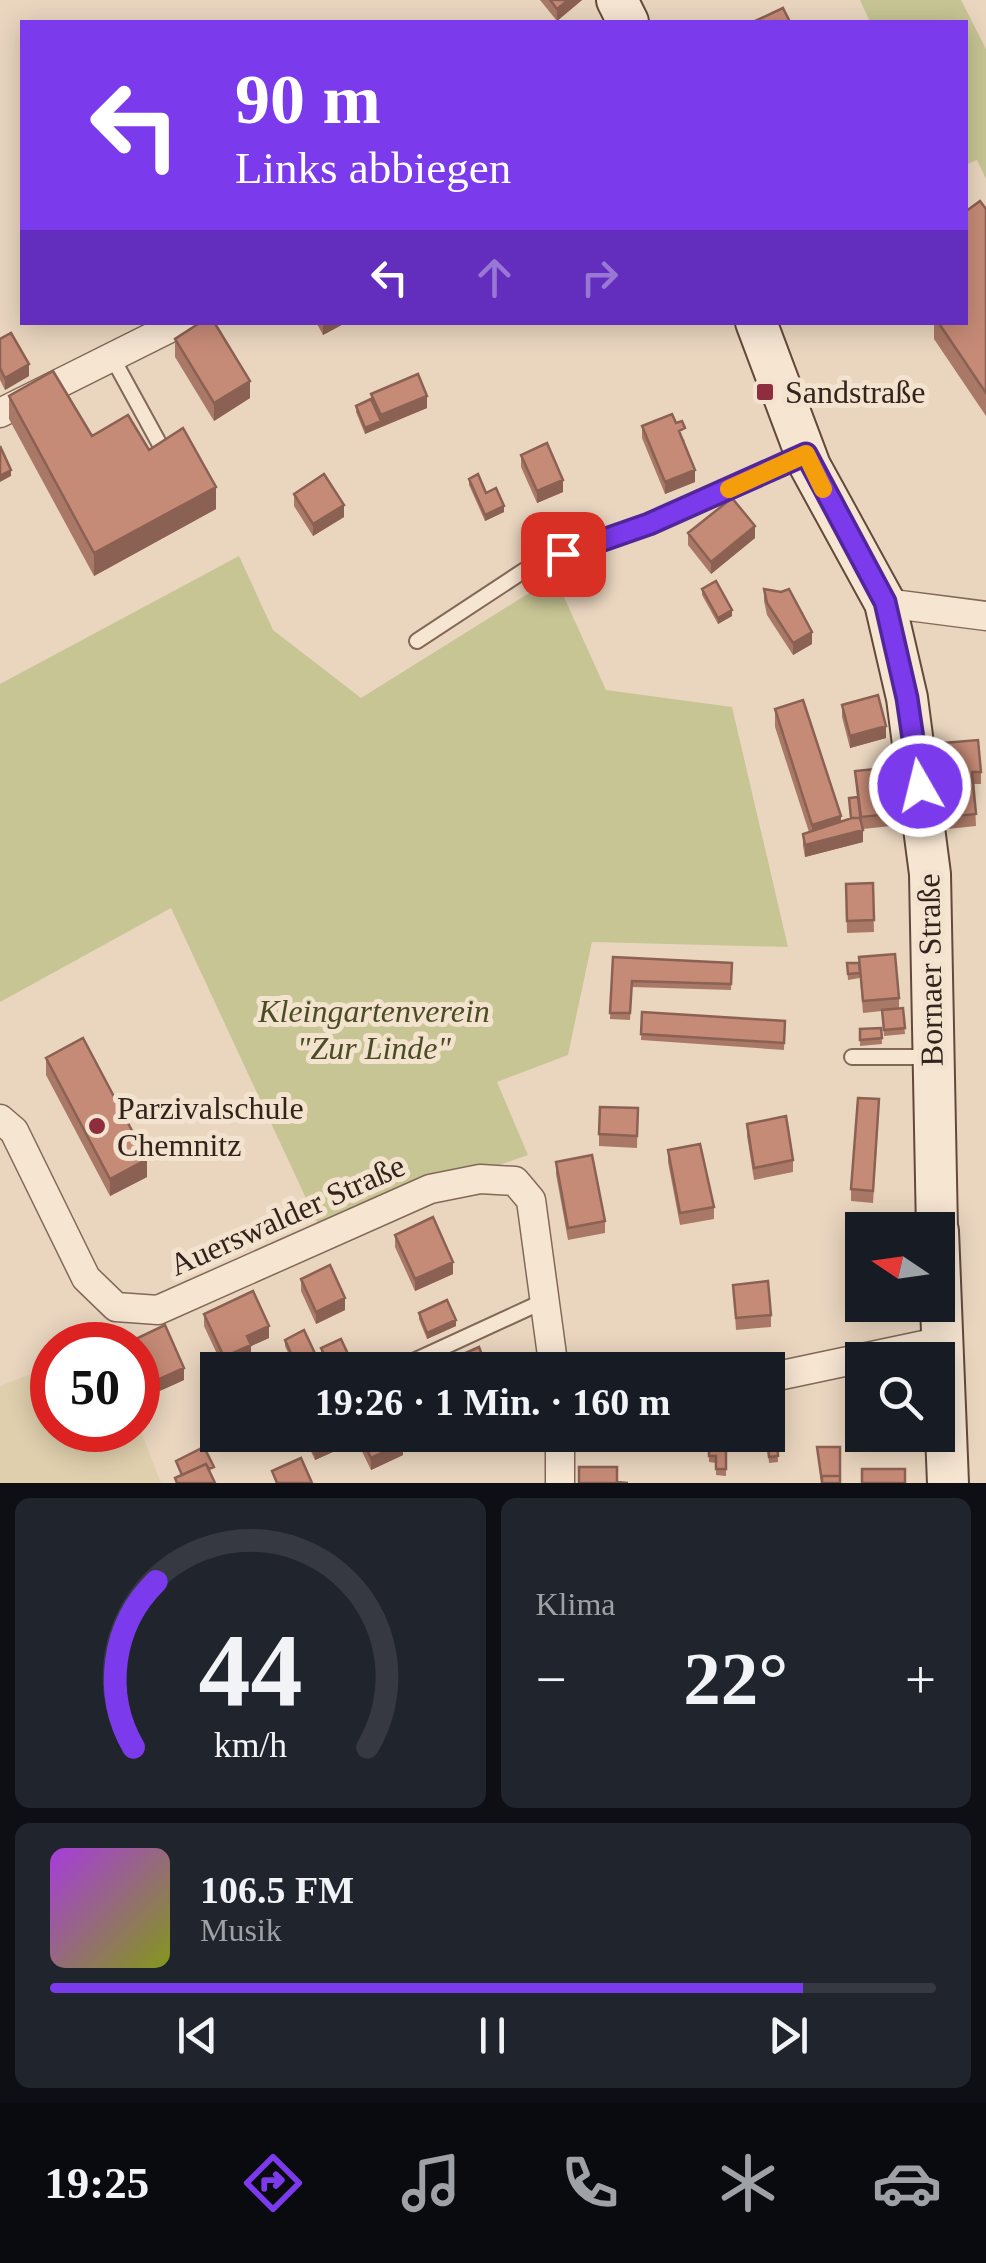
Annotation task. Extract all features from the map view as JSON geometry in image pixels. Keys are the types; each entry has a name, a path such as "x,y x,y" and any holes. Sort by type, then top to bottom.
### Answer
{"main road":[{"name":"Bornaer Straße","path":"757,325 806,454 885,602 907,698 930,874 937,1212"},
{"name":"Bornaer Straße","path":"942,1322 948,1483"}],"street":[{"path":"0,413 176,325"},
{"path":"885,602 986,616"},
{"name":"Auerswalder Straße","path":"0,1119 14,1132 86,1278 116,1307 158,1310 430,1189 480,1179 514,1181 531,1200 551,1352"},
{"path":"785,1374 943,1341"},
{"path":"560,1452 560,1483"}],"lane":[{"path":"112,357 159,443"},
{"path":"416,641 534,564 649,524 806,454"},
{"path":"852,1057 932,1056"},
{"path":"433,1352 544,1300"}],"shaded area":[{"path":"30,1374 30,1452 149,1452 161,1483 0,1483 0,1386"}],"green space":[{"path":"860,0 961,0 986,49 986,179 977,160 968,164 968,20 869,20"},
{"name":"Kleingartenverein \"Zur Linde\"","path":"239,556 273,630 361,698 555,577 606,690 732,707 788,947 592,942 568,1055 497,1082 528,1155 430,1189 324,1237 171,908 0,1002 0,684"}],"building":[{"path":"550,0 568,0 557,9"},
{"path":"783,8 789,20 757,20"},
{"path":"980,201 986,209 986,393 940,325 968,325 968,210"},
{"path":"196,325 216,325 250,381 214,403 175,339"},
{"path":"11,333 29,364 5,378 0,368 0,339"},
{"path":"53,371 92,436 128,415 149,450 183,428 216,487 94,553 9,396"},
{"path":"418,374 427,396 381,415 371,394"},
{"path":"371,399 381,421 365,428 356,406"},
{"path":"672,414 676,423 682,421 685,428 679,431 695,470 665,482 642,426"},
{"path":"547,443 563,480 537,491 521,455"},
{"path":"0,446 11,470 0,476"},
{"path":"324,474 344,505 313,524 294,494"},
{"path":"478,474 486,493 496,488 504,506 485,515 469,479"},
{"path":"732,498 755,526 711,562 688,533"},
{"path":"716,581 732,610 718,618 702,589"},
{"path":"764,589 789,589 812,632 793,643 767,603"},
{"path":"878,695 886,726 850,736 842,705"},
{"path":"803,700 841,816 812,825 775,709"},
{"path":"978,740 981,772 972,772 976,814 947,817 943,775 935,776 932,744"},
{"path":"894,767 900,813 861,817 855,771"},
{"path":"858,797 861,822 860,818 851,818 849,798"},
{"path":"860,818 863,830 805,845 803,834"},
{"path":"873,883 874,920 847,921 846,884"},
{"path":"895,954 899,998 863,1001 859,957"},
{"path":"613,957 732,963 731,984 632,981 630,1013 610,1013"},
{"path":"847,963 859,963 860,973 848,974"},
{"path":"903,1008 905,1028 884,1030 882,1010"},
{"path":"642,1012 785,1021 784,1043 641,1034"},
{"path":"881,1028 882,1038 860,1040 860,1029"},
{"name":"Parzivalschule Chemnitz","path":"83,1038 147,1159 110,1179 46,1058"},
{"path":"858,1098 879,1099 873,1191 851,1189"},
{"path":"600,1107 638,1108 637,1136 599,1134"},
{"path":"786,1116 793,1160 754,1168 747,1124"},
{"path":"700,1144 714,1207 680,1213 668,1150"},
{"path":"592,1155 605,1221 568,1228 556,1162"},
{"path":"433,1217 453,1262 415,1279 395,1235"},
{"path":"330,1265 345,1298 316,1312 301,1279"},
{"path":"768,1281 771,1315 736,1318 733,1285"},
{"path":"253,1291 269,1326 247,1336 251,1345 235,1352 222,1352 204,1314"},
{"path":"447,1300 456,1320 427,1333 419,1313"},
{"path":"165,1325 184,1368 160,1379 160,1327"},
{"path":"304,1330 314,1352 290,1352 285,1340"},
{"path":"341,1339 347,1352 323,1352 321,1348"},
{"path":"817,1447 840,1447 840,1476 822,1476 822,1482"},
{"path":"200,1449 206,1452 214,1467 209,1469 206,1464 182,1475 176,1461"},
{"path":"709,1452 726,1452 726,1469 716,1469 716,1456 709,1456"},
{"path":"301,1458 312,1483 277,1483 272,1471"},
{"path":"206,1464 215,1483 177,1483 175,1478"},
{"path":"579,1467 617,1467 617,1482 628,1483 579,1483"},
{"path":"862,1469 905,1469 905,1483 862,1483"},
{"path":"822,1476 840,1476 840,1483 822,1483"}],"slow traffic":[{"path":"729,489 806,454 823,489"}],"place":[{"name":"Sandstraße","path":"765,392"},
{"name":"Parzivalschule Chemnitz","path":"97,1126"}],"route":[{"path":"563,554 649,524 806,454 885,602 907,698 920,786"}]}
